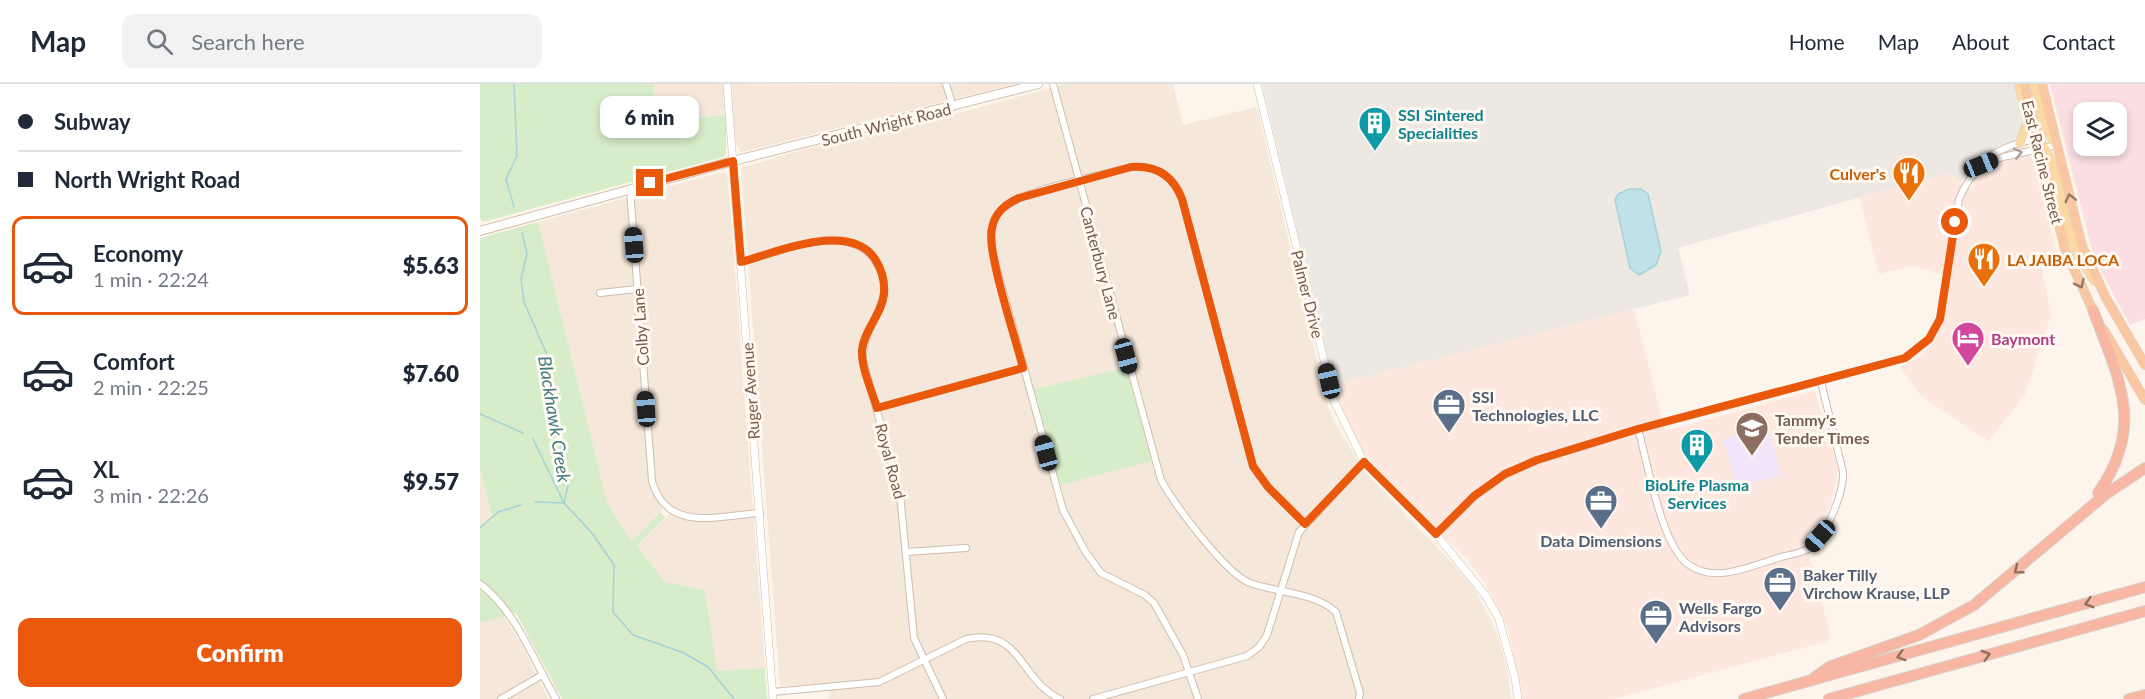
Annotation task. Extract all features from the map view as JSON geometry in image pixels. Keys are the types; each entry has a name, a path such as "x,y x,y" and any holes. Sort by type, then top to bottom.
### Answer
{"highway":[{"name":"East Racine Street","path":"2024,84 2037,138 2042,148 2065,249 2092,310 2145,400"},
{"name":"East Racine Street","path":"2042,84 2051,134 2057,145 2082,246 2102,291 2145,365"},
{"path":"2047,545 2122,468 2133,442 2136,418 2133,401 2092,310"},
{"path":"1808,682 1829,667 1886,648 1941,624 1974,604 2106,494 2145,468"},
{"path":"1744,699 2145,587"},
{"path":"1829,699 2145,611"},
{"path":"2129,699 2145,695"}],"main road":[{"name":"South Wright Road","path":"480,231 733,161 1038,84"},
{"path":"2019,84 2028,122 2020,143"},
{"path":"2034,84 2051,134"},
{"path":"2042,148 2051,162 2072,239 2084,266 2102,291"}],"street":[{"name":"Ruger Avenue","path":"728,84 773,695"},
{"path":"946,84 953,107"},
{"name":"Canterbury Lane","path":"1053,84 1161,480 1229,568 1250,583 1319,601 1336,612 1354,673 1359,699"},
{"name":"Palmer Drive","path":"1257,84 1334,401 1364,462 1436,534 1481,589 1499,619 1515,678 1518,699"},
{"path":"1436,534 1474,496 1505,474 1537,460 1638,429 1897,362 1929,339 1940,319 1959,199 1967,181 1995,152 2051,134"},
{"path":"1981,165 2003,157 2057,145"},
{"path":"1198,699 1191,673 1154,603 1145,594 1101,573 1085,551 1058,495 993,255 991,229 995,218 1008,203 1131,167 1144,166 1161,171 1172,180 1182,199 1253,466 1264,483 1305,524"},
{"name":"Colby Lane","path":"630,189 652,481 656,494 663,505 686,518 760,513"},
{"name":"Royal Road","path":"741,262 832,239 861,246 872,255 880,268 884,282 883,297 862,350 900,494 912,627 924,660 944,699"},
{"path":"600,293 637,290"},
{"path":"877,408 1023,368"},
{"path":"1638,429 1673,549 1689,565 1705,572 1728,572 1808,549 1824,530 1832,514 1843,485 1843,472 1821,382"},
{"path":"1094,699 1247,656 1259,647 1267,635 1288,559 1305,524 1364,462"},
{"path":"906,552 966,548"},
{"path":"480,584 495,596 510,615 556,699"},
{"path":"773,695 867,685 890,678 966,639 990,637 1013,649 1036,684 1060,699"},
{"path":"501,699 542,675"}],"shaded area":[{"path":"653,84 724,84 726,115 656,122"},
{"path":"731,84 1015,84 741,152 735,142"},
{"path":"1066,84 1173,84 1183,125 1257,107 1328,407 1336,425 1365,472 1471,583 1497,632 1508,673 1511,699 829,699 828,684 780,686 741,168 801,150 917,124"},
{"path":"1262,84 2016,84 2025,124 2021,135 1979,159 1961,182 1948,173 1678,248 1690,295 1334,385"},
{"path":"2050,84 2145,84 2145,319 2130,325 2094,258"},
{"path":"2024,155 2031,157 2033,162 2057,253 2040,258 2051,314 2025,395 1988,441 1920,395 1900,367 1922,355 1940,332 1951,277 1913,266 1879,274 1859,197 1948,173 1970,189 1992,166"},
{"path":"718,173 726,173 728,181 765,668 717,671 705,590 665,582 637,546 673,510 666,505 632,542 607,502 538,222"},
{"path":"1634,309 1665,431 1811,391 1815,392 1838,470 1832,500 1823,522 1806,543 1831,637 1825,642 1614,699 1522,699 1508,628 1484,581 1467,559 1382,474 1364,452 1345,418 1334,385"},
{"name":"Tammy's Tender Times","path":"1769,428 1781,475 1737,487 1723,439"},
{"path":"480,468 493,520 480,524"},
{"path":"504,616 549,699 480,699 480,623"}],"green space":[{"path":"480,84 653,84 657,122 726,115 726,154 723,157 483,222 480,218"},
{"path":"538,222 607,502 632,542 660,512 665,517 637,546 665,582 705,590 717,671 765,668 767,699 562,699 516,613 480,623 480,524 493,520 480,468 480,238"},
{"path":"1127,367 1151,461 1057,486 1032,390"}],"water":[{"path":"1629,189 1641,189 1648,194 1661,251 1656,265 1639,275 1630,268 1615,200 1618,194"}],"waterway":[{"name":"Blackhawk Creek","path":"514,84 517,156 506,179 514,207"},
{"name":"Blackhawk Creek","path":"522,233 527,254 521,279 524,302 548,357 551,398 568,485 564,503 535,502"},
{"path":"480,414 523,433"},
{"path":"533,439 564,503 592,533 614,565 613,612 633,635 684,653 708,667 734,699"},
{"path":"480,528 498,512 521,505"}],"place":[{"name":"SSI Sintered Specialities","path":"1375,152"},
{"name":"Culver's","path":"1909,202"},
{"name":"LA JAIBA LOCA","path":"1984,288"},
{"name":"Baymont","path":"1968,367"},
{"name":"SSI Technologies, LLC","path":"1449,434"},
{"name":"Tammy's Tender Times","path":"1752,457"},
{"name":"BioLife Plasma Services","path":"1697,474"},
{"name":"Data Dimensions","path":"1601,530"},
{"name":"Baker Tilly Virchow Krause, LLP","path":"1780,612"},
{"name":"Wells Fargo Advisors","path":"1656,645"}],"route":[{"path":"650,183 733,161 741,262 832,239 847,240 861,246 872,255 880,268 884,282 883,297 862,350 877,408 1023,368 991,242 991,229 995,218 1008,203 1131,167 1144,166 1161,171 1172,180 1182,199 1253,466 1260,478 1305,524 1364,462 1436,534 1474,496 1505,474 1537,460 1638,429 1897,362 1905,358 1929,339 1940,319 1955,222"}]}
